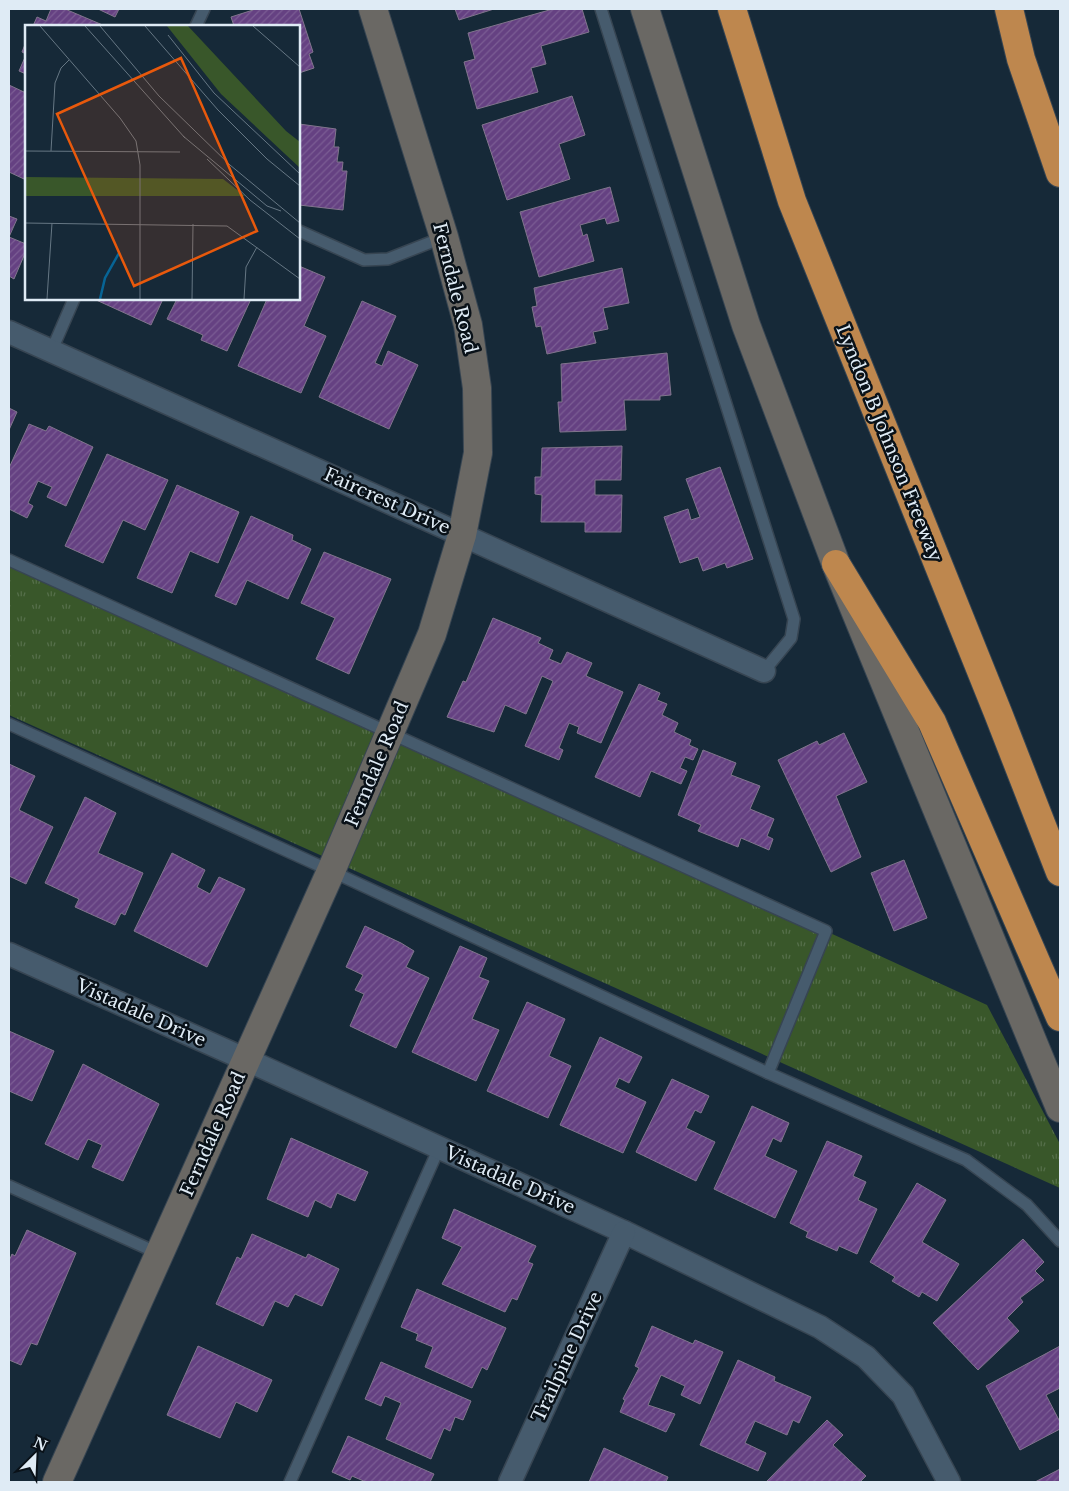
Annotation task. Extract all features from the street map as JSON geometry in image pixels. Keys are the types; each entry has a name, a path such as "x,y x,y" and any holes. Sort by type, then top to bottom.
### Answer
{"highway":[{"name":"Lyndon B Johnson Freeway","path":"732,9 792,201 995,704 1060,872"},
{"path":"1009,9 1022,59 1060,173"},
{"path":"836,564 932,722 1060,1017"}],"street":[{"name":"Ferndale Road","path":"57,1482 332,871 432,634 462,535 478,453 477,388 468,325 444,237 373,9"},
{"path":"645,9 746,325 836,564 1060,1108"},
{"name":"Faircrest Drive","path":"9,332 764,672"},
{"name":"Vistadale Drive","path":"9,954 624,1232 820,1327 866,1357 903,1395 949,1482"},
{"name":"Trailpine Drive","path":"510,1482 624,1232"}],"lane":[{"path":"196,25 204,9"},
{"path":"601,9 794,618 790,638 764,672"},
{"path":"300,231 364,260 388,259 444,237"},
{"path":"51,352 74,300"},
{"path":"9,560 826,931 768,1073"},
{"path":"9,724 768,1073 966,1160 1027,1205 1060,1241"},
{"path":"290,1482 439,1148"},
{"path":"9,1186 160,1254"}],"green space":[{"path":"9,556 987,1005 1060,1144 1060,1188 9,715"}],"building":[{"path":"51,9 65,9 103,25 33,25 37,17 46,21"},
{"path":"98,9 119,9 115,17"},
{"path":"299,9 313,52 309,54 314,68 300,73 300,25 234,25 231,17 253,10"},
{"path":"455,9 494,9 459,20"},
{"path":"553,9 582,9 589,32 541,46 546,64 531,68 538,92 477,109 464,62 475,59 468,33"},
{"path":"25,57 25,74 19,71"},
{"path":"9,85 25,93 25,176 24,179 9,172"},
{"path":"572,96 585,135 559,144 570,179 507,200 482,125"},
{"path":"300,124 336,129 334,147 339,147 337,162 343,162 342,171 347,171 343,210 300,205"},
{"path":"610,187 619,221 607,224 605,218 580,225 583,236 587,234 594,261 539,277 520,212"},
{"path":"9,216 17,219 9,237"},
{"path":"9,237 25,244 25,253 14,279 9,276"},
{"path":"300,266 325,277 304,326 326,336 301,393 238,366 267,300 300,300"},
{"path":"622,268 629,303 603,308 608,329 593,332 596,343 547,354 541,326 536,327 532,307 537,306 534,288"},
{"path":"96,300 163,300 151,325"},
{"path":"176,300 251,300 227,351 201,340 203,335 167,319"},
{"path":"362,301 396,316 375,363 382,366 388,351 418,365 389,429 319,397"},
{"path":"667,353 671,395 660,396 660,400 624,400 626,430 560,432 558,402 562,402 561,364"},
{"path":"9,408 17,412 9,430"},
{"path":"29,424 46,431 49,426 93,447 66,506 47,497 52,487 38,481 28,503 33,506 27,518 9,509 9,468"},
{"path":"622,446 621,480 595,480 595,495 622,495 621,532 585,532 585,522 541,522 542,495 535,494 535,477 541,477 542,448"},
{"path":"107,454 168,480 145,530 123,520 103,563 65,546"},
{"path":"720,467 753,559 727,568 725,563 703,571 698,557 680,563 664,517 688,509 691,520 700,517 686,479"},
{"path":"177,485 239,512 218,563 190,551 172,593 137,578"},
{"path":"251,516 293,535 292,540 311,549 288,599 247,580 236,605 215,596"},
{"path":"324,552 391,579 349,674 316,659 335,618 301,603"},
{"path":"493,618 541,638 538,643 553,650 549,659 561,664 567,652 592,663 586,676 623,692 601,743 577,733 579,727 569,723 559,748 563,750 559,760 525,746 553,681 542,676 526,714 505,705 494,732 447,717 463,681 466,682"},
{"path":"639,684 660,693 657,700 667,704 662,715 678,723 674,732 691,740 689,745 698,749 693,760 685,757 680,768 687,771 681,784 651,771 640,797 595,777"},
{"path":"844,733 867,782 836,796 861,857 831,872 778,760 817,741 819,745"},
{"path":"703,750 736,763 731,775 760,786 750,809 774,819 767,836 773,839 769,850 741,838 738,847 698,831 701,825 678,815"},
{"path":"9,764 35,776 19,810 53,827 26,884 9,876"},
{"path":"85,797 116,813 98,853 143,873 125,915 121,913 115,925 75,907 79,899 45,883"},
{"path":"172,853 205,870 197,887 210,894 219,877 245,889 207,967 134,931"},
{"path":"904,860 927,918 894,931 871,873"},
{"path":"365,926 414,951 406,967 429,978 396,1048 350,1026 364,994 355,990 363,975 346,967"},
{"path":"460,946 487,958 479,977 489,981 472,1019 499,1030 476,1081 412,1052"},
{"path":"527,1002 565,1019 549,1056 571,1066 548,1118 487,1091"},
{"path":"9,1031 54,1051 32,1101 9,1091"},
{"path":"600,1037 642,1057 629,1083 619,1078 615,1087 646,1102 623,1153 560,1125"},
{"path":"83,1064 159,1104 123,1181 92,1167 102,1145 88,1139 78,1160 45,1144"},
{"path":"672,1079 709,1096 701,1113 695,1110 686,1128 715,1142 696,1181 636,1152"},
{"path":"752,1106 789,1123 781,1142 773,1138 765,1156 797,1171 775,1218 714,1189"},
{"path":"291,1138 368,1172 355,1201 337,1193 331,1208 315,1200 308,1217 267,1199"},
{"path":"827,1141 862,1156 853,1176 866,1182 858,1200 877,1209 857,1254 839,1246 837,1251 806,1237 808,1232 790,1223"},
{"path":"917,1183 946,1200 922,1242 959,1264 937,1301 922,1292 919,1297 892,1281 895,1277 870,1262"},
{"path":"454,1209 536,1246 528,1262 533,1264 517,1300 512,1298 505,1312 442,1284 462,1247 442,1238"},
{"path":"27,1230 76,1253 37,1345 31,1343 21,1365 9,1360 9,1261 12,1254 15,1256"},
{"path":"252,1234 306,1258 308,1254 339,1269 322,1306 295,1294 288,1307 275,1301 263,1326 216,1304 237,1257 241,1259"},
{"path":"1023,1239 1044,1262 1035,1271 1044,1280 1020,1298 1023,1302 1007,1318 1019,1331 978,1370 933,1323"},
{"path":"417,1289 506,1328 487,1370 482,1367 472,1388 425,1367 433,1347 416,1340 418,1334 401,1327"},
{"path":"652,1326 693,1344 695,1340 723,1352 700,1404 681,1395 685,1386 661,1375 648,1405 675,1414 666,1432 620,1412 625,1400 623,1399 639,1368 635,1366"},
{"path":"198,1346 272,1380 257,1412 236,1402 220,1438 167,1415"},
{"path":"1060,1346 1060,1388 1046,1395 1060,1422 1060,1429 1020,1450 986,1386"},
{"path":"738,1360 775,1377 774,1381 811,1397 799,1423 793,1420 787,1435 755,1421 745,1443 766,1453 758,1471 700,1445"},
{"path":"381,1362 471,1401 463,1420 455,1417 450,1431 444,1428 431,1459 386,1439 401,1403 385,1396 381,1406 365,1399"},
{"path":"827,1420 843,1435 833,1445 866,1476 860,1482 766,1482"},
{"path":"348,1436 434,1474 430,1482 366,1482 352,1476 350,1480 332,1472"},
{"path":"604,1448 668,1477 666,1482 589,1482"},
{"path":"1060,1469 1060,1482 1035,1482"}]}
